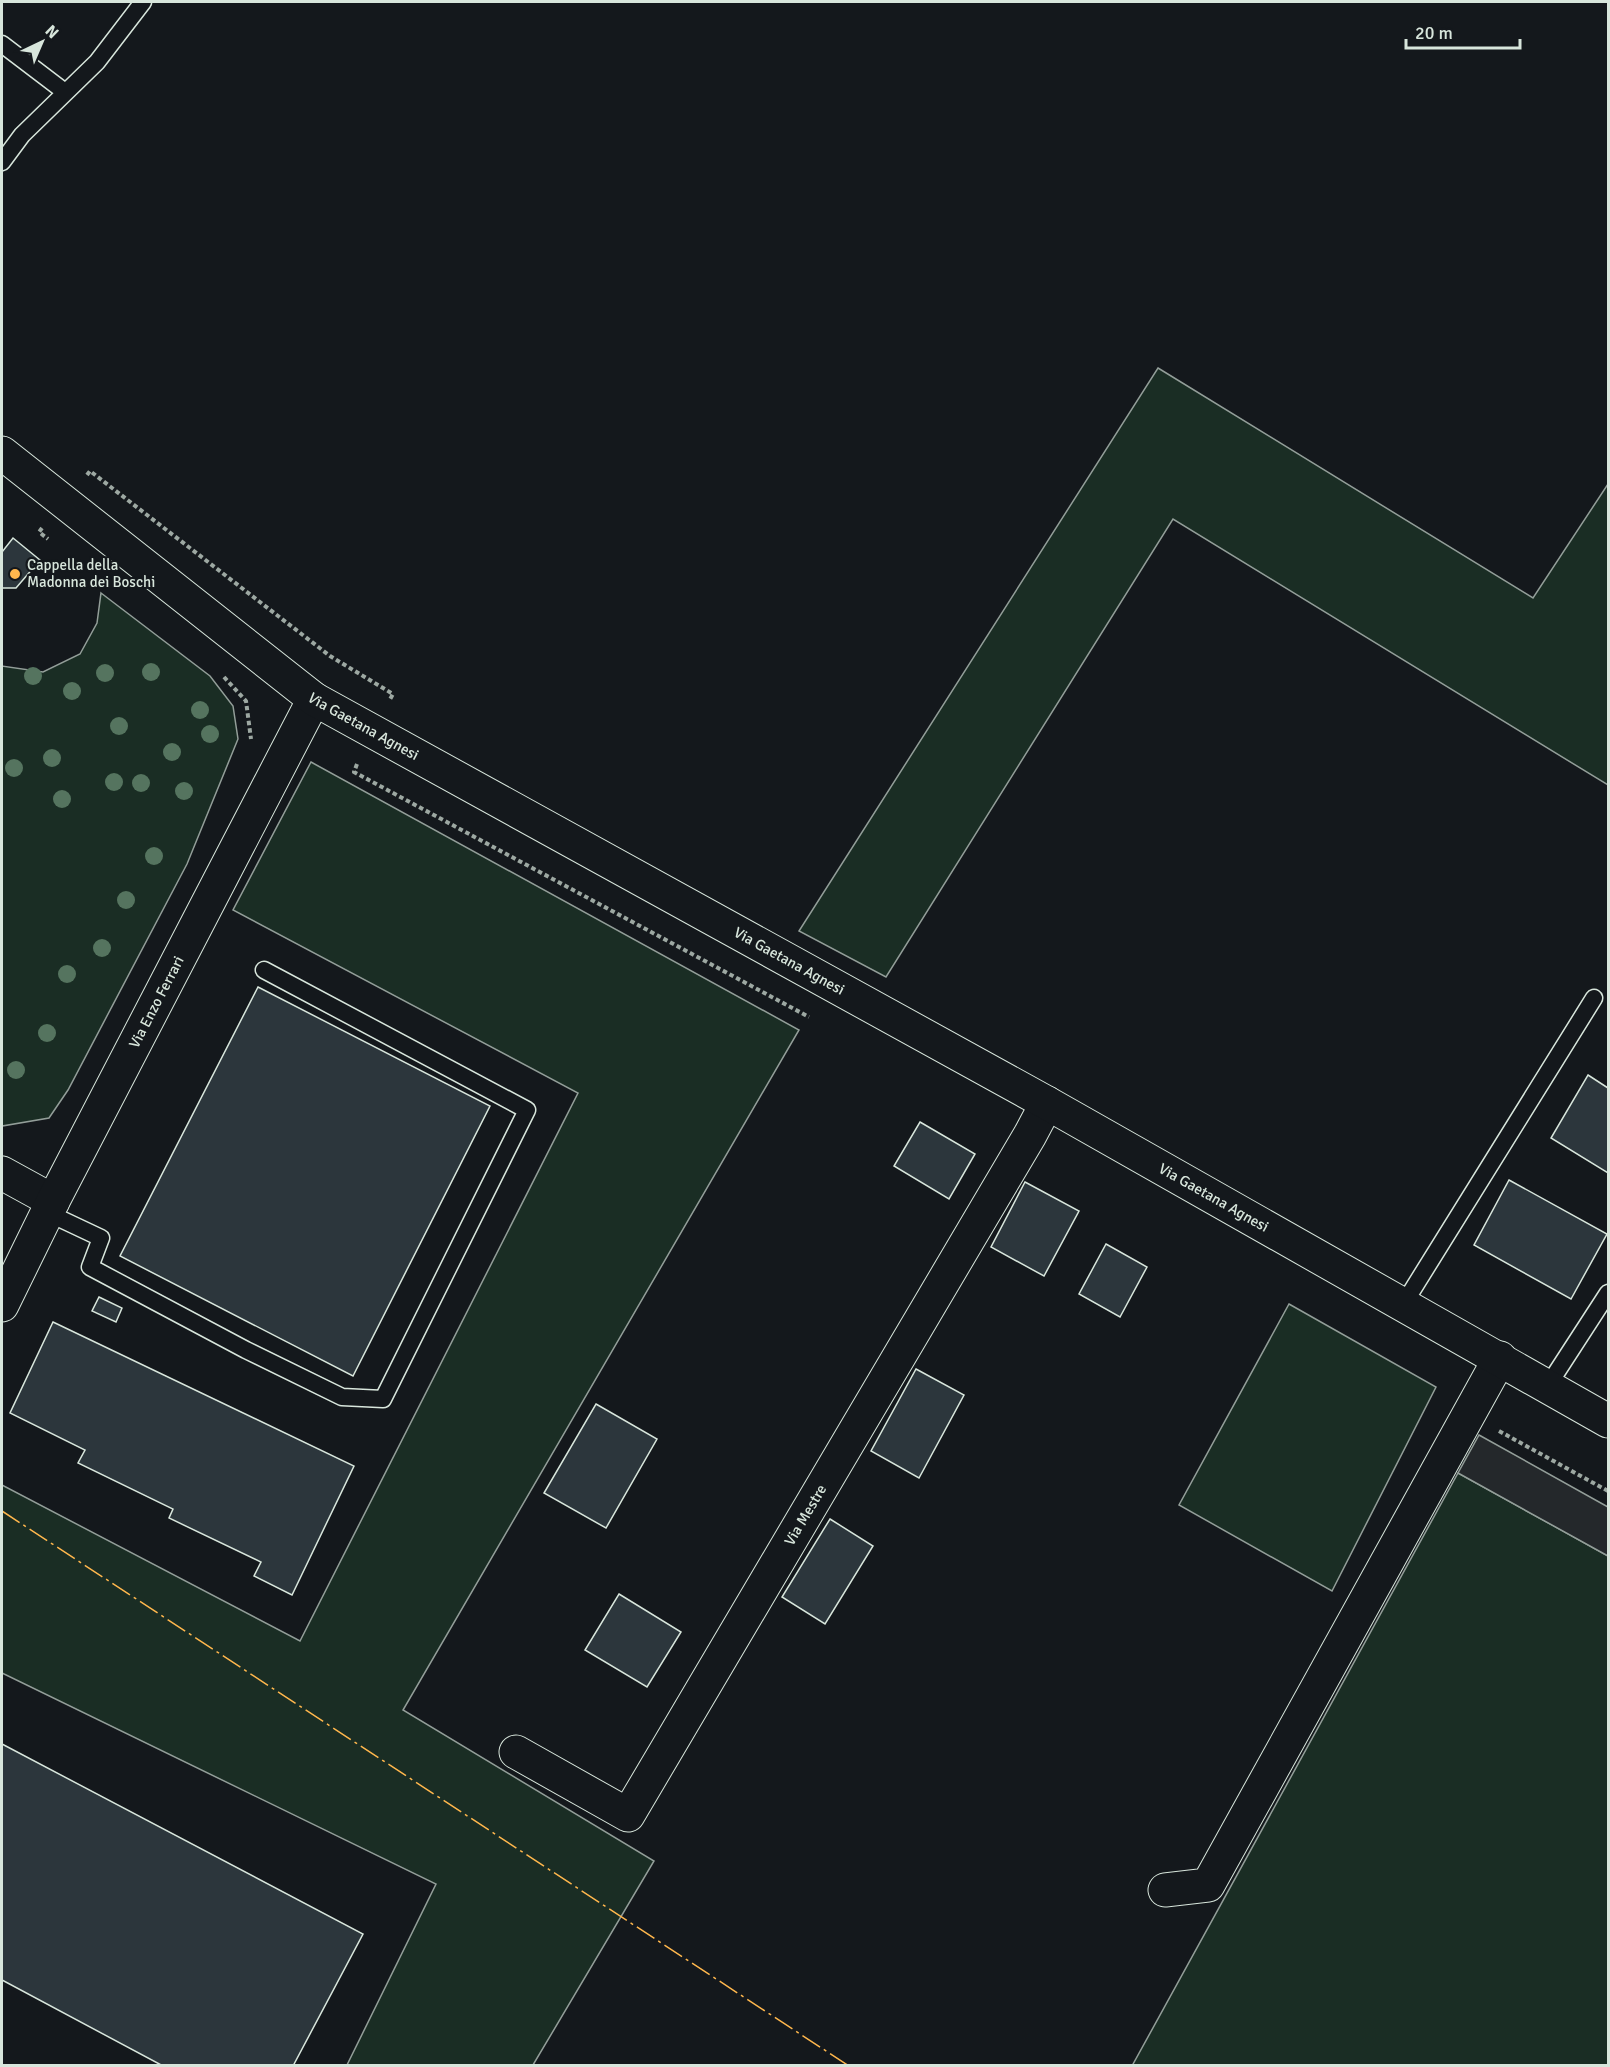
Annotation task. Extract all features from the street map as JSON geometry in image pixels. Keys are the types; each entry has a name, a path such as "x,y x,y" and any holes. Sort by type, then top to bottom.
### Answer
{"street":[{"name":"Via Gaetana Agnesi","path":"2,453 314,699 1047,1103 1608,1421"},
{"name":"Via Enzo Ferrari","path":"2,1305 314,699"},
{"name":"Via Mestre","path":"516,1752 628,1815 1024,1146 1047,1103"},
{"path":"2,1173 51,1207"},
{"path":"1165,1890 1208,1885 1500,1358"}],"lane":[{"path":"2,162 22,135 97,62 142,2"},
{"path":"2,44 65,92"},
{"path":"51,1207 101,1238 90,1267 246,1350 342,1397 383,1399 527,1110 264,970"},
{"path":"1403,1305 1594,998"},
{"path":"1547,1387 1608,1293"}],"path":[{"path":"39,532 57,546"},
{"path":"221,673 246,701 252,738 247,747"}],"green space":[{"path":"1158,368 1533,598 1608,484 1608,785 1173,519 886,977 799,931"},
{"path":"101,593 210,676 233,706 238,739 187,864 68,1090 49,1118 2,1126 2,666 43,672 80,654 97,623"},
{"path":"311,762 799,1030 403,1710 654,1861 533,2065 347,2065 436,1884 2,1673 2,1485 300,1641 578,1093 233,910"},
{"path":"1289,1304 1436,1387 1332,1591 1179,1505"},
{"path":"1458,1473 1608,1556 1608,2065 1132,2066"}],"shaded area":[{"path":"1479,1435 1608,1507 1608,1556 1458,1473"}],"building":[{"name":"Cappella della Madonna dei Boschi","path":"13,538 40,560 16,588 2,588 2,552"},
{"path":"258,987 490,1106 353,1376 120,1256"},
{"path":"1588,1075 1608,1088 1608,1173 1551,1138"},
{"path":"920,1122 975,1154 949,1199 894,1166"},
{"path":"1509,1180 1607,1234 1571,1299 1474,1245"},
{"path":"1025,1182 1079,1211 1044,1276 991,1247"},
{"path":"1106,1244 1147,1267 1120,1317 1079,1294"},
{"path":"99,1297 122,1308 116,1322 92,1311"},
{"path":"53,1322 354,1466 292,1595 254,1576 261,1562 169,1518 173,1509 78,1463 85,1450 10,1413"},
{"path":"916,1369 964,1395 919,1478 871,1451"},
{"path":"596,1404 657,1439 606,1528 544,1493"},
{"path":"830,1519 873,1546 825,1624 782,1597"},
{"path":"619,1594 681,1632 647,1687 585,1650"},
{"path":"2,1744 363,1934 293,2066 163,2066 2,1980"}],"power":[{"path":"2,1511 849,2066"}],"place":[{"name":"Cappella della Madonna dei Boschi","path":"15,574"}]}
